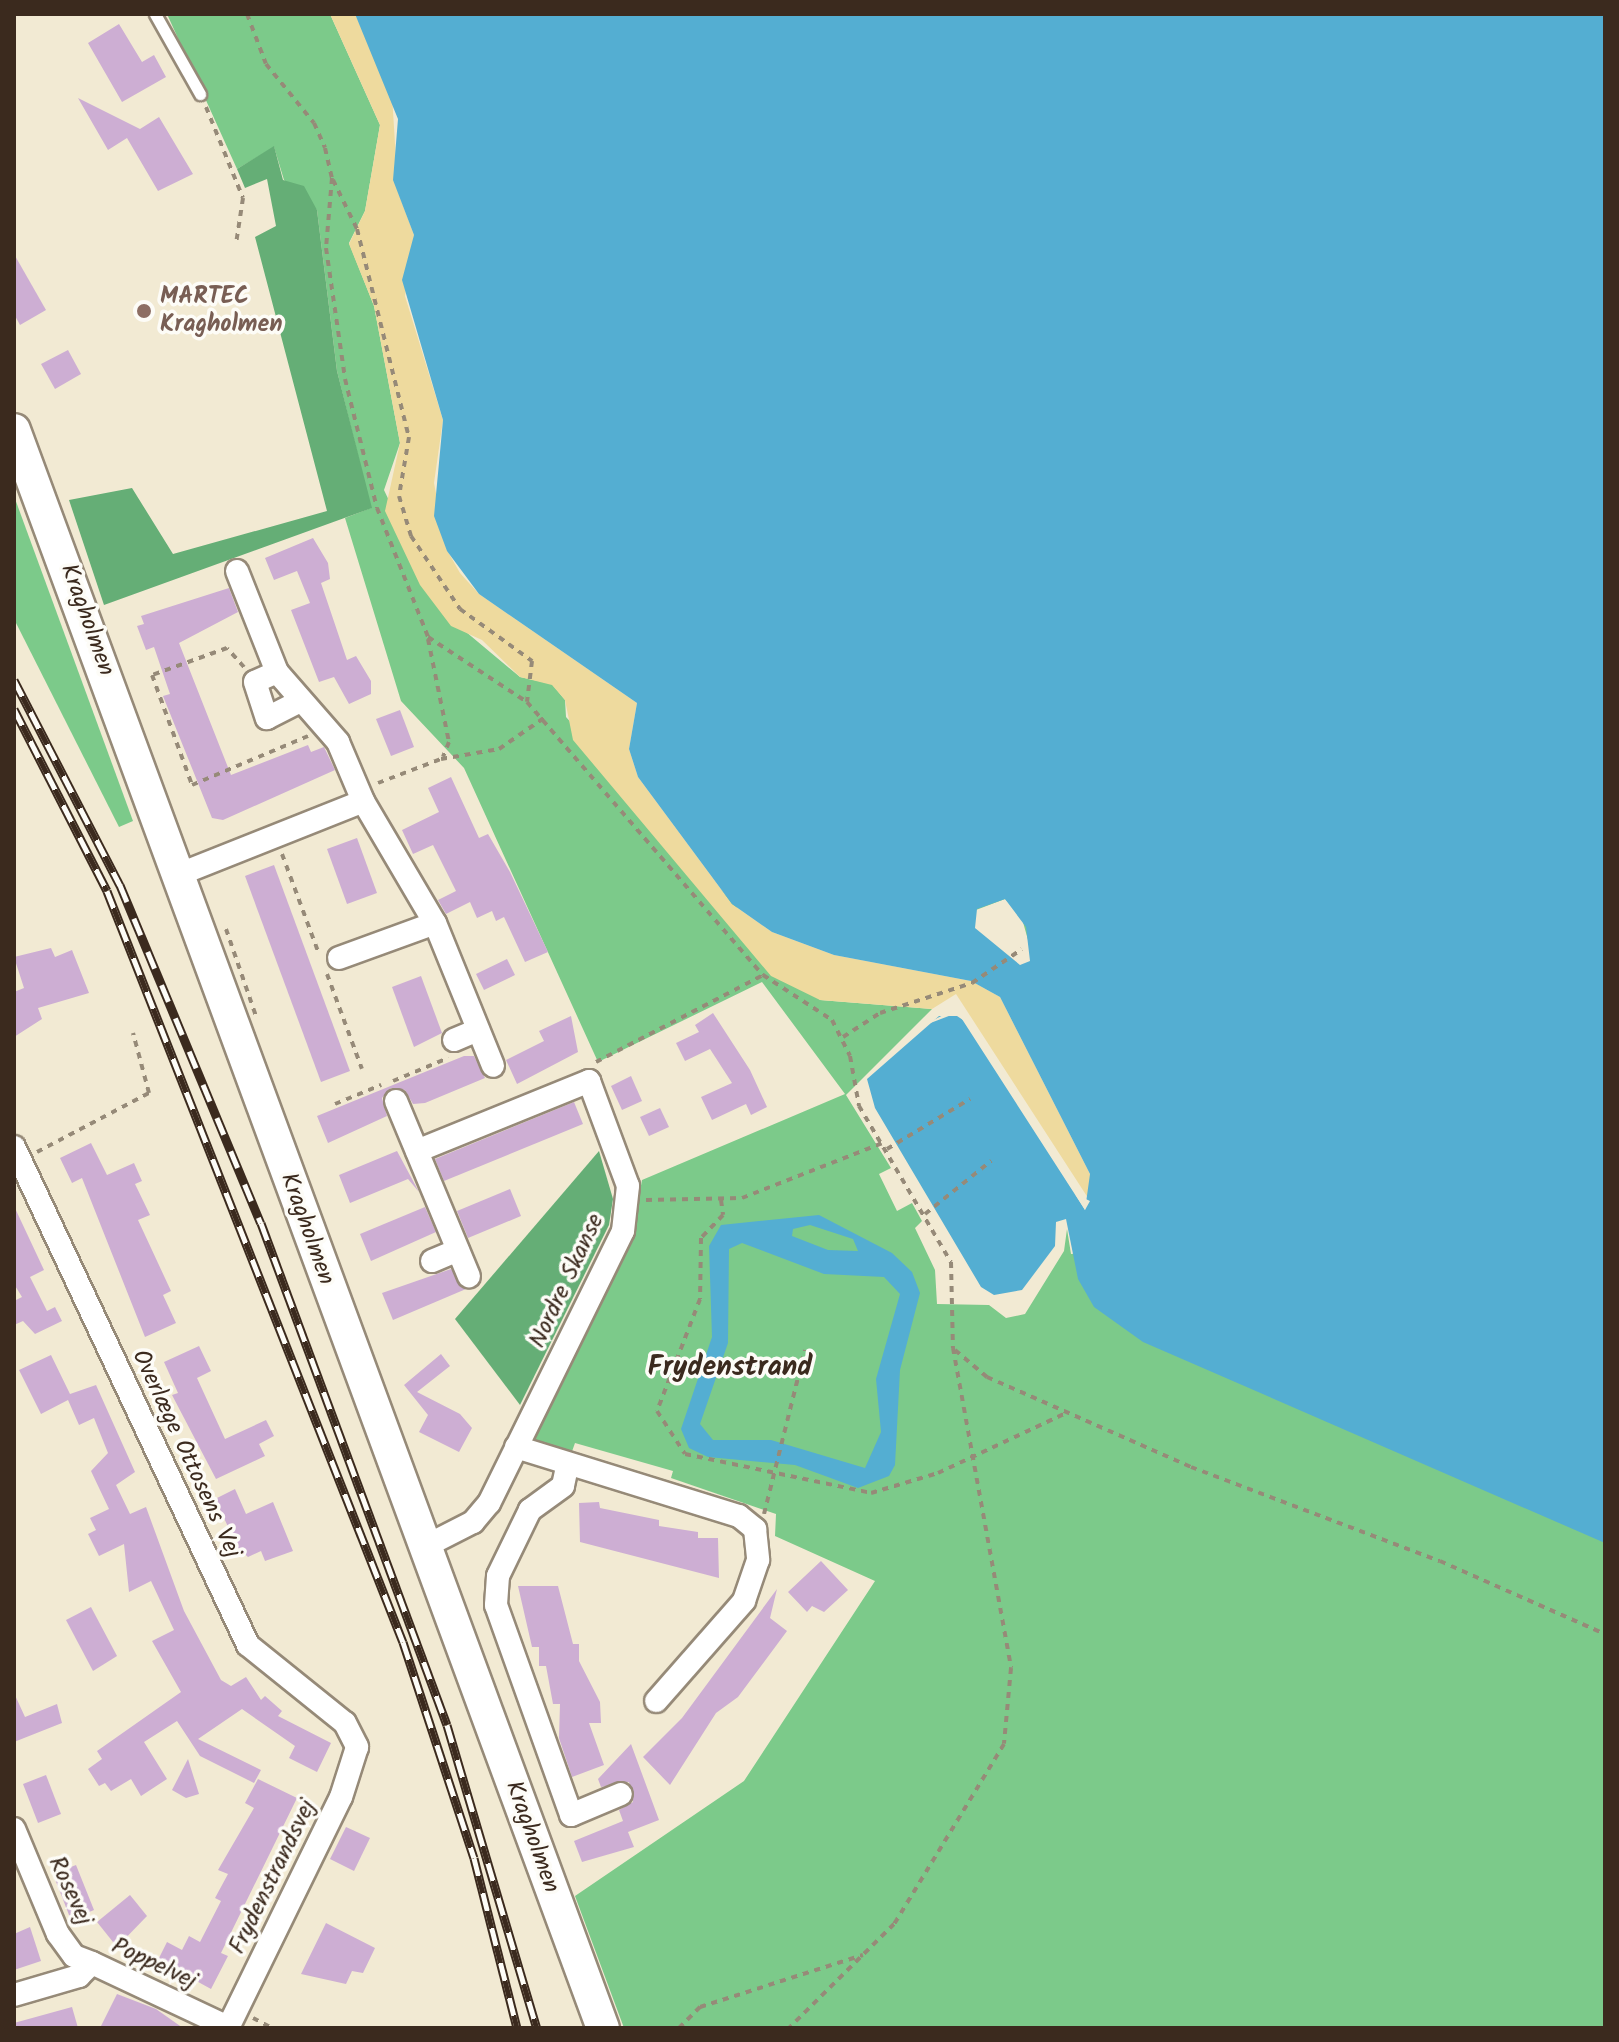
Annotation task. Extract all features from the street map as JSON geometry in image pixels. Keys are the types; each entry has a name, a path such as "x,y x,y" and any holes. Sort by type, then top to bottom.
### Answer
{"street":[{"name":"Kragholmen","path":"14,430 603,2028"},
{"path":"237,571 277,672 329,728 363,801 435,923 493,1066"},
{"path":"277,672 255,682 267,718 301,701"},
{"path":"180,874 363,801"},
{"path":"339,958 435,923"},
{"path":"454,1040 478,1030"},
{"path":"417,1151 589,1081"},
{"name":"Nordre Skanse","path":"424,1547 473,1522 516,1447 623,1231 628,1197 589,1081"},
{"path":"396,1101 469,1276"},
{"name":"Overlæge Ottosens Vej","path":"16,1154 248,1645 345,1723 357,1747"},
{"path":"432,1261 458,1250"},
{"path":"516,1447 567,1467 739,1516 755,1529 758,1560 744,1601 656,1701"},
{"path":"567,1467 563,1486 530,1510 498,1576 496,1605 571,1815 621,1794"},
{"name":"Frydenstrandsvej","path":"228,2028 341,1797 357,1747"},
{"name":"Rosevej","path":"14,1829 58,1934 74,1956 92,1963"},
{"name":"Poppelvej","path":"14,1995 79,1976 92,1963 228,2028"}],"lane":[{"path":"155,14 200,94"}],"path":[{"path":"247,14 266,64 314,123 332,178 357,229 409,437 399,496 411,536 460,609 532,661 527,702"},
{"path":"200,94 243,198 236,244"},
{"path":"332,178 326,248 345,379 377,508 428,637 449,742 441,759"},
{"path":"428,637 527,702 544,718 763,975 816,1007 843,1037 859,1106 925,1215 956,1286 953,1348 977,1455 1011,1668 1004,1744 925,1881 866,1954 789,2028"},
{"path":"255,682 227,648 152,675 192,785 329,728"},
{"path":"363,801 368,787 441,759 499,749 544,718"},
{"path":"231,934 259,1012"},
{"path":"843,1037 880,1013 972,983 1020,951"},
{"path":"589,1081 606,1051 763,975"},
{"path":"16,1154 149,1093 133,1033"},
{"path":"886,1150 970,1099"},
{"path":"628,1197 721,1200 761,1193 882,1143"},
{"path":"925,1215 991,1161"},
{"path":"721,1200 723,1215 701,1238 700,1299 657,1411 685,1454 701,1462 780,1466 834,1490 871,1493 977,1455 1068,1412"},
{"path":"953,1348 987,1377 1605,1634"},
{"path":"755,1529 780,1466 805,1350"},
{"path":"679,2028 700,2007 866,1954"}],"green space":[{"path":"167,14 330,14 380,125 365,211 349,243 374,306 400,443 384,490 441,611 520,677 552,684 565,700 566,717 820,1000 932,1009 846,1095 891,1168 879,1174 897,1211 912,1203 922,1221 915,1228 935,1270 937,1304 989,1305 1006,1318 1025,1314 1064,1251 1067,1229 1071,1254 1115,1250 1021,915 1005,899 968,913 434,14 1605,304 1605,2028 624,2028 575,1896 744,1781 875,1581 775,1536 776,1514 671,1478 673,1471 575,1443 570,1457 529,1442 631,1241 642,1180 845,1094 762,982 598,1062 464,768 401,701 345,518 371,508 337,371 317,210 284,180 274,147 237,169"},
{"path":"274,146 283,180 304,186 317,210 337,371 372,508 104,605 69,500 132,488 173,554 327,511 255,237 276,226 267,179 245,188 237,169"},
{"path":"14,496 133,821 119,827 14,619"},
{"path":"599,1151 613,1199 609,1225 520,1405 455,1319"}],"sand":[{"path":"330,14 355,14 392,95 398,192 414,235 405,296 443,420 434,483 447,550 460,573 479,594 637,703 629,749 638,777 732,904 772,932 834,955 971,981 1000,997 1090,1174 1090,1201 956,994 932,1009 820,1000 771,976 573,740 565,700 552,685 520,677 482,640 451,626 420,585 385,511 400,443 374,306 349,244 365,211 380,125"}],"water":[{"path":"355,14 1605,14 1605,1543 1143,1342 1094,1307 1078,1279 1066,1219 1056,1222 1055,1246 1022,1290 994,1295 981,1287 875,1108 867,1079 939,1016 960,1016 1085,1210 1090,1174 1000,997 971,981 834,955 772,932 732,904 638,777 629,749 637,703 479,594 447,551 434,516 443,420 402,280 414,235 393,180 398,119","holes":["1005,899 1026,927 1030,961 1020,965 975,928 977,909"]},
{"path":"819,1215 892,1253 912,1272 920,1293 900,1370 895,1465 889,1476 858,1488 795,1465 708,1457 689,1448 681,1429 712,1337 709,1246 721,1225","holes":["810,1225 853,1239 858,1251 828,1250 792,1236 793,1229","742,1243 824,1274 884,1277 900,1294 876,1379 881,1432 865,1468 771,1440 713,1440 700,1424 728,1343 729,1249"]}],"pier":[{"path":"953,1010 972,1022 1074,1193 969,1024 954,1014 920,1027"},
{"path":"1075,1194 1090,1201 1085,1210"}],"building":[{"path":"119,24 142,62 154,55 166,77 122,102 88,43"},
{"path":"78,98 140,129 159,117 193,174 158,191 127,138 108,150"},
{"path":"14,254 46,310 20,325 14,314"},
{"path":"68,350 81,374 55,389 41,364"},
{"path":"313,538 328,563 330,579 321,583 347,660 356,656 371,681 371,694 349,704 334,677 319,682 291,610 310,603 297,571 274,580 265,558"},
{"path":"229,588 238,612 179,643 231,775 308,745 311,752 324,747 335,770 223,820 212,818 163,696 170,694 154,647 146,650 137,626 144,624 141,616"},
{"path":"400,710 414,747 391,756 376,719"},
{"path":"451,777 479,838 488,834 510,872 548,952 525,962 504,917 496,921 492,911 477,918 470,902 446,914 438,900 456,891 433,845 413,854 402,830 439,812 428,788"},
{"path":"357,838 377,893 347,904 327,849"},
{"path":"274,865 350,1071 321,1082 245,876"},
{"path":"51,948 55,957 72,950 89,993 38,1008 42,1019 14,1037 14,992 24,988 14,957"},
{"path":"507,959 515,975 484,990 476,974"},
{"path":"421,976 442,1033 414,1047 392,987"},
{"path":"713,1013 750,1070 767,1107 751,1115 746,1104 712,1120 701,1097 732,1083 710,1049 685,1061 676,1043 699,1032 695,1025"},
{"path":"571,1016 578,1052 517,1084 506,1060 544,1041 539,1031"},
{"path":"464,1056 474,1056 485,1078 425,1103 413,1104 405,1090 391,1088 382,1098 387,1116 328,1143 317,1116"},
{"path":"631,1076 642,1101 622,1110 611,1086"},
{"path":"574,1102 583,1124 444,1181 435,1159"},
{"path":"660,1108 669,1127 649,1136 640,1117"},
{"path":"91,1143 107,1175 134,1163 142,1181 135,1184 150,1215 138,1220 171,1291 163,1295 176,1323 145,1337 82,1178 72,1183 60,1158"},
{"path":"397,1151 419,1192 408,1179 350,1203 339,1175"},
{"path":"510,1189 521,1216 468,1238 457,1211"},
{"path":"14,1206 44,1270 30,1277 47,1311 55,1307 62,1321 35,1334 23,1321 14,1325 14,1301 22,1297 14,1284"},
{"path":"425,1207 436,1232 371,1261 360,1234"},
{"path":"451,1269 466,1289 393,1320 382,1293"},
{"path":"199,1346 211,1371 197,1378 225,1439 266,1420 274,1436 259,1444 265,1456 216,1479 172,1395 178,1393 164,1362"},
{"path":"441,1354 450,1366 417,1392 460,1414 472,1428 459,1452 419,1432 428,1415 404,1385"},
{"path":"51,1355 70,1394 96,1385 135,1472 116,1485 130,1514 146,1507 184,1611 221,1680 231,1686 246,1677 261,1700 265,1696 282,1711 278,1716 331,1743 317,1772 289,1758 295,1746 242,1709 198,1739 261,1770 254,1783 200,1756 177,1721 144,1742 167,1779 141,1796 131,1779 111,1791 105,1783 99,1786 88,1769 102,1759 97,1751 181,1692 152,1641 174,1630 151,1581 129,1592 124,1544 99,1556 88,1534 96,1530 90,1518 109,1509 91,1471 108,1453 94,1418 79,1425 68,1400 41,1414 19,1370"},
{"path":"235,1489 246,1514 273,1502 293,1551 265,1561 261,1551 248,1557 238,1548 215,1499"},
{"path":"599,1502 600,1508 659,1520 659,1526 698,1532 698,1538 718,1538 719,1578 580,1542 579,1503"},
{"path":"821,1561 848,1590 824,1612 812,1606 807,1612 788,1592"},
{"path":"518,1586 558,1586 573,1644 579,1644 579,1661 600,1702 601,1723 589,1723 604,1765 572,1777 559,1738 560,1704 553,1704 546,1666 539,1666 539,1647 532,1647"},
{"path":"777,1589 770,1618 787,1631 738,1697 716,1713 670,1785 643,1757 682,1718"},
{"path":"91,1607 117,1656 93,1671 66,1620"},
{"path":"14,1693 25,1717 57,1704 62,1723 14,1742"},
{"path":"631,1744 659,1820 628,1832 634,1847 582,1862 574,1841 623,1821 619,1810 633,1802 629,1782 601,1787 598,1779"},
{"path":"188,1759 199,1794 186,1798 172,1790"},
{"path":"46,1775 61,1814 38,1823 23,1784"},
{"path":"258,1779 297,1798 221,1953 228,1956 211,1989 158,1960 167,1942 182,1950 189,1936 200,1942 221,1901 215,1898 228,1874 218,1870 254,1808 245,1803"},
{"path":"346,1827 370,1838 354,1871 330,1859"},
{"path":"76,1865 94,1910 71,1920 53,1874"},
{"path":"130,1895 147,1916 117,1947 97,1922"},
{"path":"326,1923 375,1948 363,1973 352,1971 346,1984 301,1974"},
{"path":"30,1927 41,1961 14,1970 14,1934"},
{"path":"117,1994 156,2009 183,2028 100,2028"},
{"path":"72,2007 78,2028 14,2028 14,2023"}],"railway":[{"path":"14,680 120,885 261,1223 447,1725 537,2028"},
{"path":"14,709 107,891 403,1642 474,1858 517,2028"}],"place":[{"name":"MARTEC Kragholmen","path":"144,311"}],"district":[{"name":"Frydenstrand","path":"730,1368"}]}
